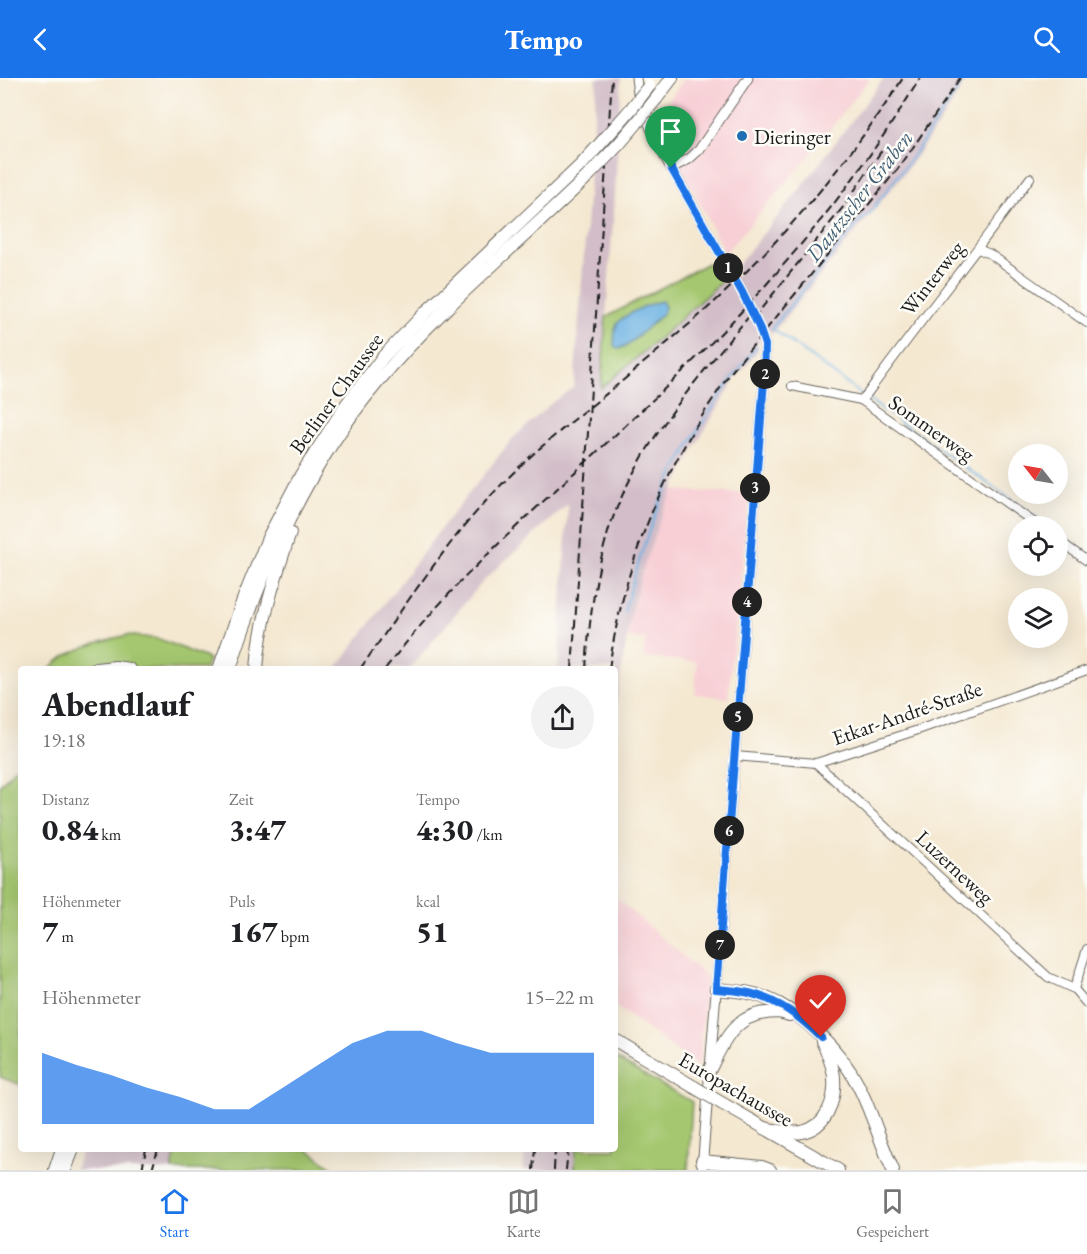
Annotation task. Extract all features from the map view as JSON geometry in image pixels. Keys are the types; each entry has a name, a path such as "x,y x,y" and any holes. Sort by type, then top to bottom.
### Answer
{"main road":[{"name":"Berliner Chaussee","path":"231,666 252,603 278,543 325,456 355,411 399,358 454,301 588,176 619,144 672,78"},
{"name":"Berliner Chaussee","path":"220,666 268,538 301,475 346,405 383,357 426,312 582,164 652,82"},
{"path":"257,666 265,614 304,492"},
{"path":"716,989 747,992 766,998 805,1022 832,1047 857,1084 893,1170"},
{"path":"709,1071 722,1044 732,1029 741,1021 758,1014 780,1012 805,1022"},
{"path":"765,1128 785,1132 802,1132 823,1120 830,1108 834,1092 834,1075 821,1037"},
{"name":"Europachaussee","path":"618,1042 838,1170"},
{"path":"55,1170 61,1152"},
{"path":"65,1170 72,1152"},
{"path":"702,1166 762,1167 770,1170"}],"street":[{"path":"636,78 646,119 671,168 742,292 765,345 702,1166"},
{"path":"671,168 689,159 699,150 748,78"},
{"name":"Winterweg","path":"864,397 1030,178"},
{"path":"978,249 990,254 1087,323"},
{"name":"Sommerweg","path":"792,386 864,397 1025,516"},
{"path":"1068,547 1087,561"},
{"name":"Etkar-André-Straße","path":"735,756 816,763 915,731 1087,670"},
{"name":"Luzerneweg","path":"816,763 1048,977 1074,989"},
{"path":"1087,949 1074,989 1087,1005"}],"shaded area":[{"path":"597,78 621,78 601,387 661,337 725,278 729,283 739,273 736,267 804,184 884,78 967,78 948,111 905,172 771,335 769,330 757,344 758,350 735,379 693,450 662,513 641,575 631,612 618,691 618,666 558,666 568,504 485,579 412,666 338,666 442,527 514,437 553,402 574,387"},
{"path":"685,78 870,78 805,161 725,253 656,118"},
{"path":"673,490 750,494 728,698 695,694 697,662 644,658 645,639 627,638 641,575 662,513"},
{"path":"618,900 707,977 699,1067 618,1008"},
{"path":"81,1152 175,1152 172,1170 75,1170"},
{"path":"525,1152 576,1152 575,1170 523,1170"}],"green space":[{"path":"708,263 725,278 601,388 606,317"},
{"path":"128,635 159,639 209,659 206,666 53,666 65,656 97,643"},
{"path":"18,764 18,1084 0,1077 0,785"},
{"path":"618,1060 692,1102 688,1170 575,1170 576,1152 618,1152"},
{"path":"175,1152 311,1152 336,1170 172,1170"}],"water":[{"path":"662,301 665,307 663,313 628,345 618,349 614,345 615,328 623,318 636,310"}],"waterway":[{"name":"Dautzscher Graben","path":"772,328 858,223 869,214 910,160 966,78"},
{"path":"773,329 869,400 1035,516"},
{"path":"624,612 646,540 671,478 705,419 757,346"},
{"path":"1068,539 1087,553"}],"railway":[{"path":"572,666 612,78"},
{"path":"362,666 449,545 489,498 536,451 693,321 752,266 807,207 833,175 903,78"},
{"path":"387,666 451,591 528,515 664,390 754,298 843,192 896,117 920,78"},
{"path":"610,666 616,628 638,550 668,476 687,441 732,371 901,165 960,78"},
{"path":"753,319 844,206 884,147"},
{"path":"586,666 596,581 609,529 621,498 653,440 672,413 755,309"},
{"path":"142,1170 145,1152"},
{"path":"152,1170 157,1152"},
{"path":"533,1170 535,1152"},
{"path":"554,1170 555,1152"},
{"path":"566,1170 568,1152"}],"place":[{"name":"Dieringer","path":"742,136"}],"route":[{"path":"671,168 742,292 765,345 716,989 747,992 766,998 805,1022 821,1037"}]}
